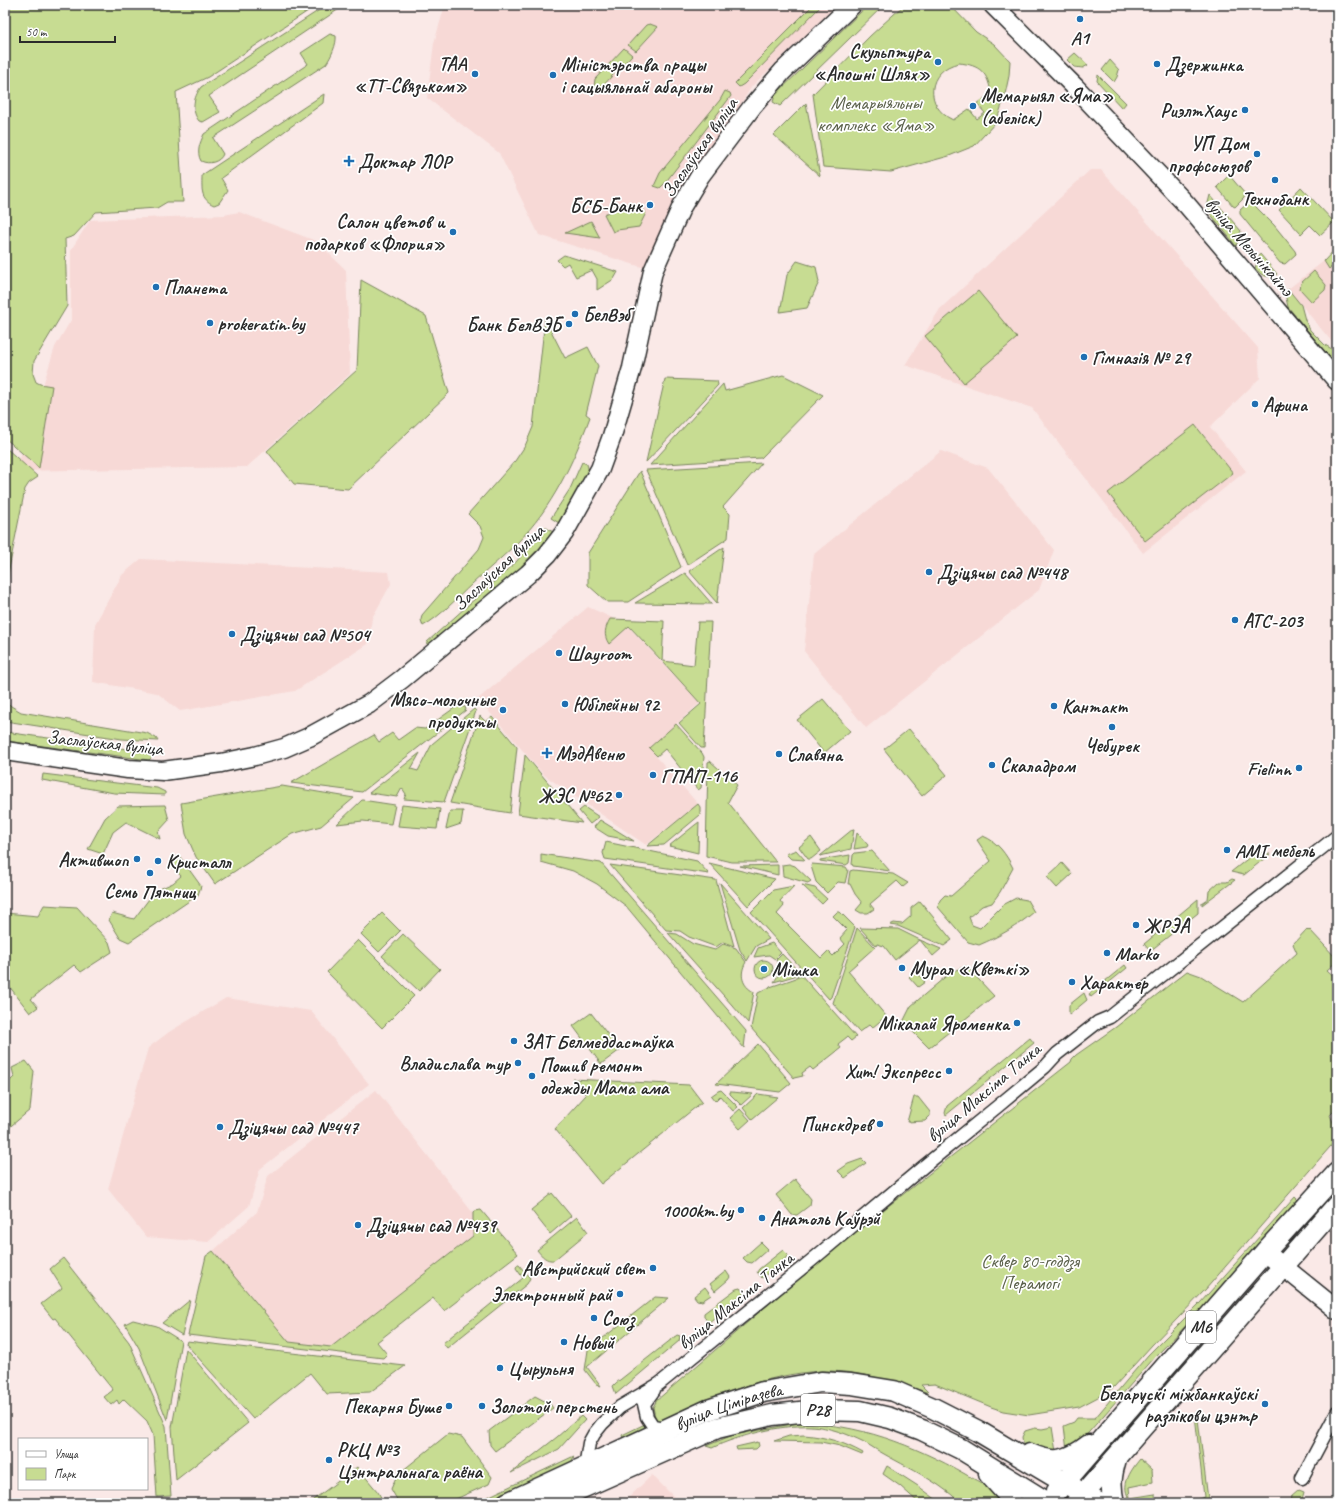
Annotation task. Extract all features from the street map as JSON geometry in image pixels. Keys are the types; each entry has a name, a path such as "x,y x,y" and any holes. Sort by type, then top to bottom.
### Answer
{"main road":[{"name":"Заслаўская вуліца","path":"5,752 128,769 163,771 221,763 284,748 309,737 369,704 402,679 523,578 547,556 564,533 585,499 600,469 612,436 632,368 653,271 682,206 700,176 752,107 783,71 852,5"},
{"name":"вуліца Мельнікайтэ","path":"993,5 1075,87 1187,205 1337,381"},
{"name":"М6","path":"1047,1503 1337,1173"},
{"name":"М6","path":"1087,1500 1116,1460 1337,1205"},
{"path":"1266,1252 1337,1310"},
{"name":"вуліца Ціміразева","path":"507,1503 708,1410 785,1387 821,1382 851,1384 894,1391 933,1408 978,1431 1065,1482 1087,1500"},
{"name":"вуліца Ціміразева","path":"556,1499 717,1428 772,1415 818,1410 860,1411 890,1418 922,1430 961,1449 1047,1503"},
{"name":"Р28","path":"978,1431 1037,1457 1046,1460 1056,1460 1067,1459 1079,1453 1112,1428"},
{"name":"Р28","path":"961,1449 996,1480 1009,1496 1012,1503"},
{"path":"1114,1503 1111,1490 1111,1476 1116,1460"},
{"path":"556,1499 579,1481 585,1467"}],"street":[{"name":"вуліца Максіма Танка","path":"672,1427 658,1428 653,1426 647,1417 644,1404 650,1393 659,1384 1045,1067 1057,1054 1098,1022 1110,1017 1337,836"},
{"name":"вуліца Максіма Танка","path":"585,1467 589,1443 602,1424 620,1407 659,1384"},
{"path":"1302,1478 1337,1412"}],"shaded area":[{"path":"445,5 837,5 752,86 682,198 648,269 539,235 499,153 427,98 434,43"},
{"name":"Гімназія № 29","path":"1090,170 1101,170 1258,348 1260,378 1210,427 1246,471 1143,553 1032,408 905,365 940,309"},
{"path":"239,212 316,241 346,270 350,374 247,467 16,471 55,347 71,320 71,250 90,220 224,215"},
{"path":"1337,247 1337,348 1288,289 1324,261"},
{"name":"Дзіцячы сад №448","path":"941,451 988,468 1054,550 1039,590 866,728 804,651 814,554"},
{"name":"Дзіцячы сад №504","path":"141,559 389,572 391,584 372,618 368,644 295,691 180,711 157,693 93,682 95,624 122,575"},
{"path":"588,607 626,624 700,703 649,748 698,804 646,845 544,775 478,699"},
{"name":"Дзіцячы сад №447","path":"226,998 311,1011 369,1084 260,1169 249,1206 208,1242 146,1237 108,1189 148,1048 169,1032"},
{"name":"Дзіцячы сад №439","path":"376,1090 473,1213 473,1236 331,1347 289,1342 213,1251 257,1212 268,1176"},
{"path":"652,1475 680,1503 623,1503"}],"green space":[{"path":"5,5 317,5 208,77 176,92 183,202 167,202 157,208 96,212 74,236 65,239 67,306 34,361 33,374 36,382 52,386 39,468 5,438"},
{"path":"327,5 345,5 209,96 220,112 203,122 199,121 196,117 194,104 201,87"},
{"path":"813,5 822,5 744,84 739,87 735,83"},
{"path":"868,5 884,5 780,106 773,102 775,95"},
{"name":"Мемарыяльны комплекс «Яма»","path":"904,5 950,5 976,32 994,44 1010,61 1009,76 1004,99 996,122 974,146 949,156 891,172 823,167 813,94 870,36","holes":["959,63 966,64 982,71 988,80 991,93 977,104 985,113 977,119 969,109 953,120 937,107 933,98 933,89 935,81 940,73 948,67"]},
{"path":"650,24 658,27 636,51 628,45 646,25"},
{"path":"330,34 336,36 336,43 326,64 213,138 223,154 222,157 214,162 207,163 201,161 199,151 204,134 308,64 301,53"},
{"path":"624,48 632,55 596,93 594,87 595,79"},
{"path":"1075,53 1088,65 1083,68 1074,67 1067,60"},
{"path":"1110,60 1119,70 1114,82 1102,70"},
{"path":"1098,75 1126,103 1122,108 1097,81"},
{"path":"725,91 730,93 731,96 665,183 660,188 654,186 660,173 720,100"},
{"path":"324,94 323,103 221,178 228,190 219,203 214,205 206,200 203,193 202,175"},
{"path":"806,103 820,176 774,135"},
{"path":"1229,175 1245,194 1244,198 1235,207 1217,187"},
{"path":"1301,187 1334,222 1320,235 1310,225 1301,234 1279,210"},
{"path":"1210,195 1241,231 1236,246 1209,212 1207,207"},
{"path":"1249,202 1252,203 1274,225 1295,251 1296,254 1285,264 1280,263 1240,214 1240,210"},
{"path":"630,203 646,213 639,227 617,230 613,232 604,214"},
{"path":"591,221 600,238 565,233"},
{"path":"1337,247 1337,262 1329,269 1324,261"},
{"path":"1260,254 1277,274 1268,277 1257,271 1255,268"},
{"path":"564,255 618,272 614,279 597,290 597,279 592,270 576,277 568,263 563,266 557,260"},
{"path":"797,261 816,267 819,282 807,308 780,312 787,275"},
{"path":"1314,271 1326,285 1325,290 1312,302 1300,289 1301,283"},
{"path":"361,280 426,316 449,393 348,489 294,484 267,451 357,370"},
{"path":"1288,289 1301,305 1305,320 1310,330 1325,345 1337,352 1337,366 1288,307 1286,298"},
{"path":"978,291 1017,338 964,383 925,336"},
{"path":"545,319 565,358 588,347 598,366 586,414 590,417 569,468 541,515 512,548 449,606 423,626 421,620 422,615 479,549 484,537 480,526 468,514 515,461 525,446 533,427"},
{"path":"783,375 823,395 761,458 650,465 723,384 725,391"},
{"path":"665,379 717,381 718,385 646,462"},
{"path":"1195,425 1233,473 1145,541 1108,493"},
{"path":"5,447 38,477 29,483 25,489 9,569 5,600"},
{"path":"582,462 587,464 589,472 559,523 551,518 570,489"},
{"path":"762,463 723,507 730,514 728,538 687,565 646,470"},
{"path":"640,471 681,567 628,602 607,602 588,585 588,553"},
{"path":"545,527 553,532 523,570 430,645 426,643 516,562"},
{"path":"724,547 717,603 689,571"},
{"path":"685,573 712,604 635,603"},
{"path":"610,619 664,621 662,661 629,626 609,644 605,632"},
{"path":"698,622 711,622 704,748 701,748 679,723 701,704 663,662 694,665"},
{"path":"823,699 850,731 824,753 797,720"},
{"path":"5,700 21,712 147,733 156,738 158,741 122,739 5,721"},
{"path":"457,706 465,707 466,710 362,792 291,783 374,735 379,742 392,733 398,740 415,728 425,729"},
{"path":"474,709 476,711 444,802 404,799 406,794 402,788 397,797 369,793 420,753 411,769 418,771 432,744"},
{"path":"480,716 486,722 492,717 517,747 510,813 450,803"},
{"path":"676,724 704,757 701,788 698,790 665,749 657,756 649,748"},
{"path":"909,729 947,775 922,796 884,749"},
{"path":"5,732 156,753 149,760 5,741"},
{"path":"525,755 582,823 518,814"},
{"path":"710,761 737,785 728,802 776,862 731,862 706,856 708,762"},
{"path":"43,774 157,788 165,792 165,795 114,793 42,780"},
{"path":"282,786 354,798 321,826 292,834 215,884 196,857 186,834 181,803"},
{"path":"362,800 395,805 391,824 363,821 337,824"},
{"path":"698,804 700,807 700,815 664,845 647,846"},
{"path":"165,805 169,820 158,832 160,839 126,822 113,832 103,854 88,849 105,818 118,806"},
{"path":"402,805 440,809 437,829 398,826"},
{"path":"584,807 599,817 590,824 579,811"},
{"path":"450,811 463,811 461,824 446,829"},
{"path":"600,820 634,841 608,836 594,827"},
{"path":"699,822 698,853 669,846 695,825"},
{"path":"853,829 851,849 820,856"},
{"path":"857,833 868,845 867,847 854,849"},
{"path":"983,836 1001,849 1013,868 1000,892 992,903 982,906 969,917 972,925 980,928 1003,905 1016,898 1027,900 1034,912 1008,931 979,945 968,942 938,907 940,900 945,895 951,896 991,861 977,840"},
{"path":"811,837 821,851 811,859 808,859 799,847"},
{"path":"606,842 697,861 709,874 605,859 603,853"},
{"path":"796,850 805,860 791,859 786,854"},
{"path":"872,851 890,871 853,866 853,855 855,853"},
{"path":"1256,852 1270,854 1244,875 1231,872"},
{"path":"541,854 601,863 746,1031 744,1048 626,906 597,884 573,871 541,862"},
{"path":"850,855 849,863 846,865 820,861 820,860"},
{"path":"172,857 180,857 201,886 198,895 129,942 120,938 109,920 112,913 134,919 155,891 173,883 181,876 171,865"},
{"path":"709,863 775,879 748,906"},
{"path":"1062,863 1072,874 1057,888 1047,877"},
{"path":"789,864 795,866 811,881 808,883 783,876 782,865"},
{"path":"812,864 846,867 848,870 845,883 838,882 827,893 816,882 811,866"},
{"path":"610,865 716,880 734,946 723,942 716,947 689,937 680,931 666,930"},
{"path":"778,865 778,875 740,866"},
{"path":"853,870 893,874 908,883 903,887 897,881 870,904 874,909 868,913 861,913 856,910 862,903 850,884 848,884 850,871"},
{"path":"1232,879 1235,880 1202,905 1202,903 1208,899 1209,891 1219,882 1227,882"},
{"path":"720,883 769,939 756,946 747,961 740,950"},
{"path":"802,885 815,888 827,899 822,904"},
{"path":"794,886 780,901 784,906 777,914 821,958 828,951 833,956 845,944 840,938 847,930 833,916 837,912 840,912 855,927 831,997 829,999 751,912 773,890"},
{"path":"1198,899 1198,913 1150,951 1144,944"},
{"path":"920,901 952,940 944,946 898,926 890,925 894,923 902,924 911,916 911,908"},
{"path":"44,905 77,907 109,942 112,952 81,972 74,965 31,999 38,1007 30,1013 5,981 5,913 38,916"},
{"path":"382,913 400,931 379,952 361,934"},
{"path":"857,928 875,947 848,971 886,1016 872,1028 869,1025 859,1032 833,1003"},
{"path":"860,928 898,929 920,940 895,960 884,946 877,944 876,946"},
{"name":"Сквер 80-годдзя Перамогі","path":"1307,929 1309,931 1310,930 1337,959 1337,961 1327,970 1337,979 1337,1108 1330,1115 1337,1132 1337,1139 1205,1290 1114,1387 1079,1407 1029,1415 1003,1411 935,1384 921,1385 929,1393 890,1381 849,1372 822,1371 800,1373 758,1382 697,1405 658,1424 653,1418 655,1417 653,1407 657,1400 821,1259 1071,1062 1076,1055 1116,1027 1187,971 1201,976 1243,1002 1297,953 1293,944"},
{"path":"668,933 677,934 693,944 715,950 723,944 736,948 746,962 742,975 744,983 754,992 748,1023"},
{"path":"403,934 440,969 419,991 382,956"},
{"path":"358,940 414,996 382,1028 327,972"},
{"path":"920,940 941,949 933,956"},
{"path":"772,943 781,953 775,959 769,955 754,957 758,948"},
{"path":"782,954 801,974 774,982 779,971 776,960"},
{"path":"764,960 770,963 773,969 770,975 764,978 758,975 755,969 758,963"},
{"path":"1125,965 1127,968 1091,997 1089,994"},
{"path":"966,966 994,996 929,1048 903,1022 911,1006 951,972"},
{"path":"916,971 925,982 918,987 909,977"},
{"path":"802,976 856,1037 851,1041 847,1037 838,1044 841,1048 813,1070 810,1067 802,1073 803,1076 794,1078 751,1028 758,993 770,987"},
{"path":"1084,993 1087,1000 1069,1015 1069,1005"},
{"path":"591,1013 620,1050 601,1064 573,1026"},
{"path":"1030,1038 1034,1043 946,1115 945,1113 947,1106"},
{"path":"758,1044 791,1083 780,1092 716,1084"},
{"path":"26,1061 34,1071 30,1110 6,1130 5,1086 14,1077 12,1068"},
{"path":"573,1079 689,1085 702,1102 601,1184 555,1129 586,1095"},
{"path":"721,1090 738,1107 733,1111 720,1096 715,1101 711,1096"},
{"path":"730,1092 753,1094 741,1105 730,1094"},
{"path":"758,1094 778,1097 752,1119 743,1108"},
{"path":"914,1097 918,1097 930,1112 930,1116 925,1121 907,1122"},
{"path":"740,1109 750,1120 740,1129 730,1118"},
{"path":"862,1159 866,1163 845,1178 838,1171 848,1164"},
{"path":"795,1179 811,1199 810,1205 797,1215 792,1215 776,1195"},
{"path":"552,1193 571,1216 550,1234 531,1210"},
{"path":"1295,1197 1300,1202 1225,1286 1155,1357 1082,1440 1066,1454 1034,1450 1023,1444 1022,1437 1025,1431 1035,1428 1042,1429 1052,1427 1056,1452 1067,1451 1064,1426 1074,1422 1077,1418 1095,1418 1148,1355 1200,1303"},
{"path":"481,1210 518,1254 444,1311 433,1298 377,1342 387,1354 383,1358 188,1335 206,1256 213,1251 289,1342 331,1347 473,1236 473,1213"},
{"path":"577,1217 588,1232 554,1260 546,1259 542,1256 537,1250"},
{"path":"761,1242 768,1249 752,1263 747,1262 743,1258"},
{"path":"783,1250 788,1255 762,1278 757,1272 759,1269"},
{"path":"63,1258 129,1342 166,1426 171,1496 157,1497 153,1435 147,1421 124,1399 119,1404 117,1400 111,1405 104,1397 113,1390 55,1318 53,1319 41,1304 62,1288 50,1269"},
{"path":"517,1265 519,1265 530,1278 527,1284 447,1348 443,1343 523,1278 516,1268"},
{"path":"726,1271 730,1277 715,1291 710,1284"},
{"path":"705,1287 711,1295 702,1301 697,1300 694,1296"},
{"path":"740,1288 744,1293 708,1323 704,1313 736,1289"},
{"path":"655,1297 669,1298 587,1367 601,1386 596,1384 585,1370 588,1350"},
{"path":"190,1300 182,1335 162,1323"},
{"path":"133,1320 157,1326 181,1341 167,1420 139,1348 125,1324"},
{"path":"677,1335 680,1336 679,1341 616,1394 613,1386 616,1383"},
{"path":"187,1341 405,1366 370,1392 327,1394 310,1373 253,1419 186,1344"},
{"path":"186,1349 248,1423 176,1480 172,1427"},
{"path":"535,1396 550,1404 553,1408 495,1451 490,1445 489,1431"},
{"path":"1197,1411 1208,1503 1194,1503 1196,1500 1204,1497 1195,1415"},
{"path":"581,1416 585,1420 559,1449 511,1473 557,1437"},
{"path":"797,1423 819,1424 863,1431 905,1445 946,1463 986,1486 998,1494 1004,1503 961,1503 939,1485 864,1442 831,1429 811,1426 787,1427 747,1435 712,1448 706,1446 733,1435"},
{"path":"645,1424 647,1429 624,1441 622,1435"},
{"path":"448,1434 462,1437 492,1477 489,1484 447,1503 399,1503 391,1489 397,1475"},
{"path":"804,1435 835,1441 863,1453 862,1455 840,1446 821,1442 774,1441 789,1436"},
{"path":"758,1442 759,1446 756,1449 737,1450 736,1447"},
{"path":"574,1456 572,1461 565,1467 488,1503 475,1503"},
{"path":"1140,1459 1152,1470 1153,1482 1129,1487 1130,1498 1155,1494 1156,1503 1134,1503 1129,1498 1126,1492 1129,1475"},
{"path":"887,1466 941,1503 919,1503 900,1486 883,1474"},
{"path":"357,1467 378,1492 384,1503 309,1503"},
{"path":"1299,1490 1304,1492 1301,1503 1295,1503 1290,1498"}],"place":[{"name":"A1","path":"1080,19"},
{"name":"Скульптура «Апошні Шлях»","path":"938,62"},
{"name":"Дзержинка","path":"1157,64"},
{"name":"ТАА «ТТ-Связьком»","path":"475,74"},
{"name":"Міністэрства працы і сацыяльнай абароны","path":"553,75"},
{"name":"Мемарыял «Яма» (абеліск)","path":"973,106"},
{"name":"РиэлтХаус","path":"1245,110"},
{"name":"УП Дом профсоюзов","path":"1257,154"},
{"name":"Доктар ЛОР","path":"349,161"},
{"name":"Технобанк","path":"1275,180"},
{"name":"БСБ-Банк","path":"650,205"},
{"name":"Салон цветов и подарков «Флория»","path":"453,232"},
{"name":"Планета","path":"156,287"},
{"name":"БелВэб","path":"575,314"},
{"name":"prokeratin.by","path":"210,323"},
{"name":"Банк БелВЭБ","path":"569,324"},
{"name":"Гімназія № 29","path":"1084,357"},
{"name":"Афина","path":"1255,404"},
{"name":"Дзіцячы сад №448","path":"929,572"},
{"name":"АТС-203","path":"1235,620"},
{"name":"Дзіцячы сад №504","path":"232,634"},
{"name":"Шауroom","path":"559,653"},
{"name":"Юбілейны 92","path":"565,704"},
{"name":"Кантакт","path":"1054,706"},
{"name":"Мясо-молочные продукты","path":"503,710"},
{"name":"Чебурек","path":"1112,727"},
{"name":"МэдАвеню","path":"547,753"},
{"name":"Славяна","path":"779,754"},
{"name":"Скаладром","path":"992,765"},
{"name":"Fielinn","path":"1299,768"},
{"name":"ГПАП-116","path":"653,775"},
{"name":"ЖЭС №62","path":"619,795"},
{"name":"AMI мебель","path":"1227,850"},
{"name":"Актившоп","path":"137,859"},
{"name":"Кристалл","path":"158,861"},
{"name":"Семь Пятниц","path":"150,873"},
{"name":"ЖРЭА","path":"1136,925"},
{"name":"Marko","path":"1107,953"},
{"name":"Мурал «Кветкі»","path":"902,968"},
{"name":"Мішка","path":"764,969"},
{"name":"Характер","path":"1072,982"},
{"name":"Мікалай Яроменка","path":"1017,1023"},
{"name":"ЗАТ Белмеддастаўка","path":"514,1041"},
{"name":"Владислава тур","path":"518,1063"},
{"name":"Хит! Экспресс","path":"949,1071"},
{"name":"Пошив ремонт одежды Мама ама","path":"532,1076"},
{"name":"Пинскдрев","path":"880,1124"},
{"name":"Дзіцячы сад №447","path":"220,1127"},
{"name":"1000km.by","path":"741,1210"},
{"name":"Анатоль Каўрэй","path":"762,1218"},
{"name":"Дзіцячы сад №439","path":"358,1225"},
{"name":"Австрийский свет","path":"653,1268"},
{"name":"Электронный рай","path":"620,1294"},
{"name":"Союз","path":"594,1318"},
{"name":"Новый","path":"564,1342"},
{"name":"Цырульня","path":"500,1368"},
{"name":"Беларускі міжбанкаўскі разліковы цэнтр","path":"1265,1404"},
{"name":"Пекарня Буше","path":"449,1406"},
{"name":"Золотой перстень","path":"482,1406"},
{"name":"РКЦ №3 Цэнтральнага раёна","path":"329,1460"}]}
